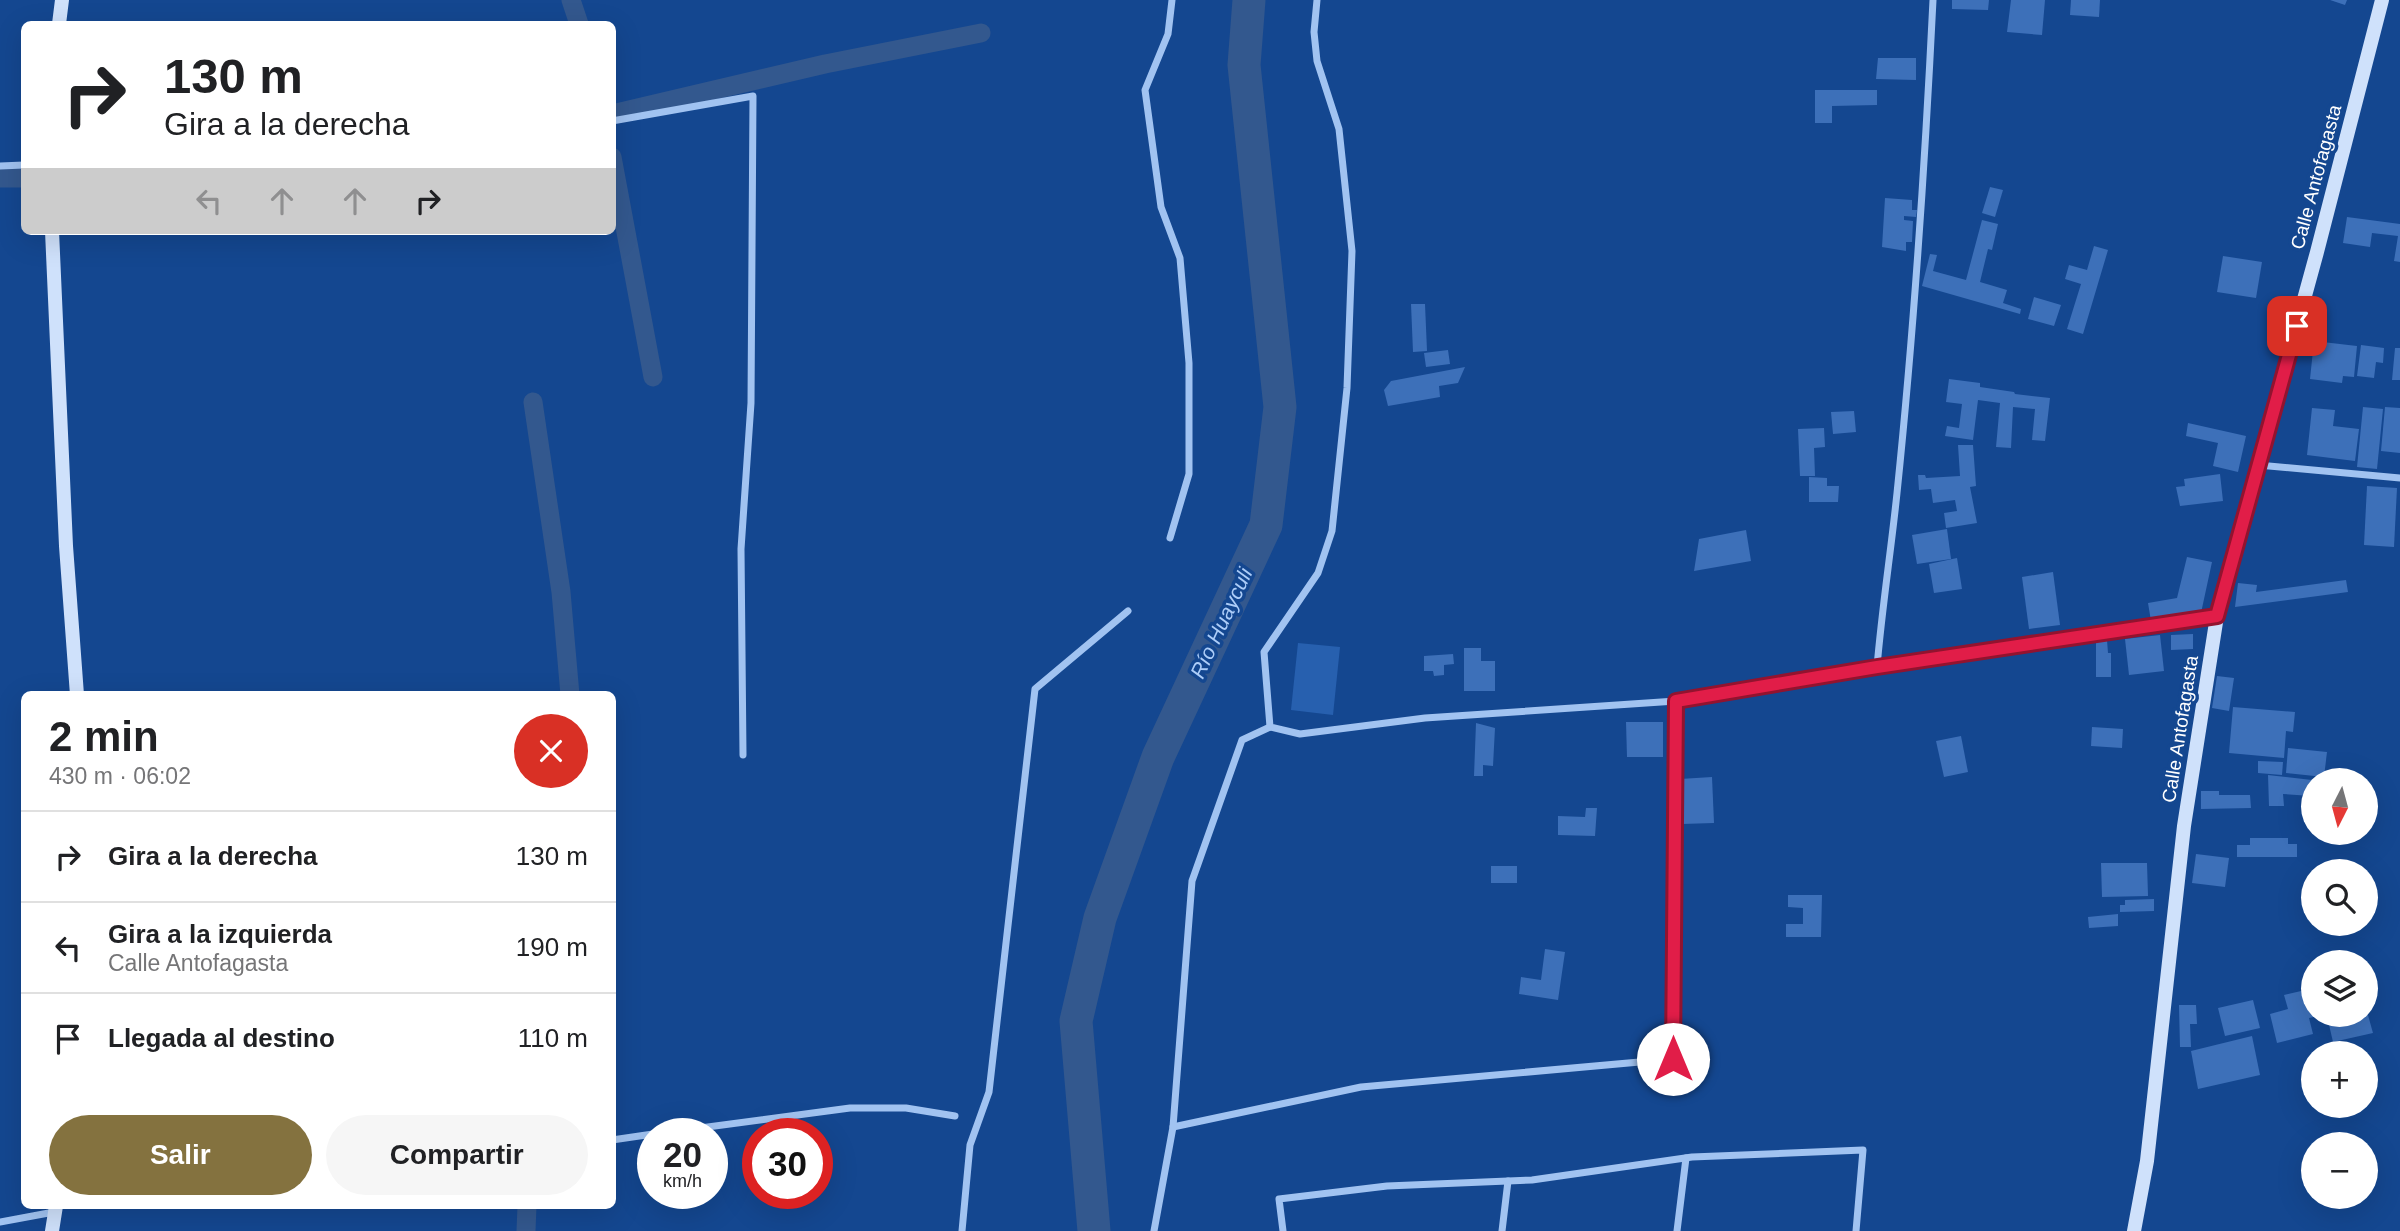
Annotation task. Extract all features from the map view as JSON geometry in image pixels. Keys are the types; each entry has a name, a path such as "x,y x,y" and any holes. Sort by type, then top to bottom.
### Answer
{"main road":[{"path":"59,21 62,0"},
{"name":"Calle Antofagasta","path":"2134,1231 2147,1161 2184,825 2217,616 2317,252 2382,0"},
{"path":"52,235 66,546 77,691"},
{"path":"52,1231 56,1209"}],"street":[{"path":"1170,538 1189,474 1189,363 1180,258 1161,207 1145,90 1168,34 1172,0"},
{"path":"1270,727 1264,652 1318,573 1332,531 1347,388 1352,251 1339,129 1317,61 1314,32 1317,0"},
{"path":"1877,667 1897,494 1925,162 1933,0"},
{"path":"616,120 753,96 751,403 741,550 743,755"},
{"path":"0,166 21,165"},
{"path":"2257,465 2400,478"},
{"path":"962,1231 970,1145 989,1092 1035,690 1128,611"},
{"path":"1154,1231 1173,1127 1192,881 1242,740 1270,727 1300,733 1425,718 1676,701 1877,667 2217,616"},
{"path":"1173,1127 1362,1087 1673,1059 1676,701"},
{"path":"728,1124 850,1108 906,1108 955,1116"},
{"path":"616,1139 637,1136"},
{"path":"1283,1231 1279,1199 1387,1186 1532,1180 1686,1158 1863,1150 1856,1231"},
{"path":"1677,1231 1686,1158"},
{"path":"1502,1231 1508,1181"},
{"path":"0,1223 56,1209"}],"shaded area":[{"path":"1298,643 1340,647 1333,715 1291,710"}],"building":[{"path":"1952,0 1989,0 1988,10 1952,9"},
{"path":"2011,0 2045,0 2042,35 2007,32"},
{"path":"2071,0 2100,0 2099,17 2070,15"},
{"path":"2330,0 2347,0 2345,5"},
{"path":"1878,58 1916,58 1916,80 1876,79"},
{"path":"1815,90 1877,90 1877,105 1832,106 1832,123 1815,123"},
{"path":"1990,187 2003,190 1995,217 1982,213"},
{"path":"1885,198 1912,200 1912,210 1917,210 1916,217 1904,216 1904,220 1913,221 1912,242 1906,242 1906,251 1882,247"},
{"path":"2347,217 2400,224 2400,262 2394,261 2398,236 2372,233 2370,247 2343,243"},
{"path":"1982,220 1998,224 1992,250 1988,249 1980,282 2007,290 2003,303 2021,309 2020,314 1922,286 1930,254 1937,255 1933,271 1966,280"},
{"path":"2094,246 2108,250 2083,334 2067,329 2081,284 2065,279 2069,265 2087,270"},
{"path":"2223,256 2262,262 2256,298 2217,292"},
{"path":"2034,297 2061,305 2054,326 2028,319"},
{"path":"1411,304 1425,304 1427,351 1413,352"},
{"path":"2314,341 2357,346 2354,377 2343,376 2342,383 2310,379"},
{"path":"2361,345 2384,348 2383,363 2376,362 2374,378 2357,376"},
{"path":"2395,348 2400,348 2400,380 2392,380"},
{"path":"1448,350 1450,364 1426,367 1424,353"},
{"path":"1465,367 1458,383 1439,386 1440,397 1388,406 1384,390 1391,381"},
{"path":"1949,379 1980,383 1980,387 2015,394 2050,398 2045,441 2032,440 2035,409 2013,407 2011,448 1996,447 2000,403 1978,400 1973,440 1945,436 1947,426 1959,428 1962,404 1946,402"},
{"path":"2363,407 2383,409 2377,469 2357,467"},
{"path":"2385,407 2400,408 2400,453 2381,451"},
{"path":"2312,408 2335,410 2333,426 2359,429 2355,461 2307,455"},
{"path":"1854,411 1856,432 1833,434 1831,412"},
{"path":"2188,423 2246,436 2238,472 2213,466 2218,443 2186,436"},
{"path":"1824,428 1825,447 1814,448 1815,476 1800,476 1798,429"},
{"path":"1958,445 1973,445 1976,486 1970,487 1977,523 1946,528 1944,513 1957,511 1955,500 1933,503 1931,489 1919,490 1918,475 1925,475 1926,478 1960,476"},
{"path":"2220,474 2223,501 2180,506 2176,487 2185,486 2184,479"},
{"path":"1809,477 1827,478 1827,486 1839,486 1838,502 1809,502"},
{"path":"2367,486 2397,488 2394,547 2364,545"},
{"path":"1947,529 1951,559 1917,564 1912,535"},
{"path":"1746,530 1751,561 1694,571 1699,539"},
{"path":"2187,557 2212,562 2201,613 2151,621 2148,603 2177,598"},
{"path":"1957,558 1962,589 1934,593 1929,564"},
{"path":"2053,572 2060,625 2029,629 2022,577"},
{"path":"2346,580 2348,592 2235,607 2238,583 2257,585 2256,592"},
{"path":"2193,634 2193,649 2171,650 2171,635"},
{"path":"2160,635 2164,671 2129,675 2125,639"},
{"path":"2096,640 2107,640 2108,653 2111,653 2111,677 2096,677"},
{"path":"1464,648 1481,648 1481,661 1495,661 1495,691 1464,691"},
{"path":"1453,654 1454,664 1444,665 1444,675 1434,676 1433,671 1424,671 1424,656"},
{"path":"2217,676 2234,678 2229,711 2212,708"},
{"path":"2233,707 2295,712 2293,732 2286,731 2284,758 2229,753"},
{"path":"1626,722 1663,722 1663,757 1627,757"},
{"path":"1476,723 1495,728 1493,766 1483,765 1483,776 1474,776"},
{"path":"2092,727 2123,729 2122,748 2091,746"},
{"path":"1961,736 1968,772 1944,777 1936,741"},
{"path":"2288,748 2327,752 2325,768 2301,768 2301,775 2286,773"},
{"path":"2258,761 2283,762 2282,775 2258,773"},
{"path":"2268,775 2301,779 2301,795 2283,794 2284,806 2269,806"},
{"path":"1712,777 1714,823 1682,824 1680,779"},
{"path":"2201,791 2219,791 2219,795 2250,795 2251,808 2201,809"},
{"path":"1586,808 1597,808 1595,836 1558,835 1558,816 1585,817"},
{"path":"2250,838 2288,838 2288,844 2297,844 2297,857 2237,857 2237,845 2250,845"},
{"path":"2196,854 2229,858 2225,887 2192,883"},
{"path":"2101,863 2147,863 2148,896 2102,897"},
{"path":"1491,866 1517,866 1517,883 1491,883"},
{"path":"1788,895 1822,895 1821,937 1786,937 1786,924 1803,924 1803,908 1788,907"},
{"path":"2154,899 2154,911 2120,912 2120,905 2125,905 2125,900"},
{"path":"2118,914 2118,926 2089,928 2088,917"},
{"path":"1545,949 1565,952 1558,1000 1519,994 1521,977 1541,980"},
{"path":"2301,991 2301,1027 2311,1027 2313,1034 2277,1043 2270,1014 2288,1009 2284,995"},
{"path":"2253,1000 2260,1028 2225,1036 2218,1008"},
{"path":"2179,1005 2196,1005 2197,1024 2190,1024 2191,1047 2180,1047"},
{"path":"2330,1027 2371,1027 2373,1033 2337,1041 2333,1041"},
{"path":"2252,1036 2260,1075 2198,1089 2191,1051"}],"waterway":[{"path":"571,0 578,21"},
{"name":"Río Huayculi","path":"1094,1231 1076,1021 1100,918 1158,757 1266,525 1280,407 1244,65 1249,0"},
{"path":"616,113 825,64 981,33"},
{"path":"0,178 21,178"},
{"path":"616,178 653,377"},
{"path":"533,402 561,592 570,691"},
{"path":"526,1231 527,1209"}],"route":[{"path":"1673,1059 1676,701 1877,667 2217,616 2297,326"}]}
